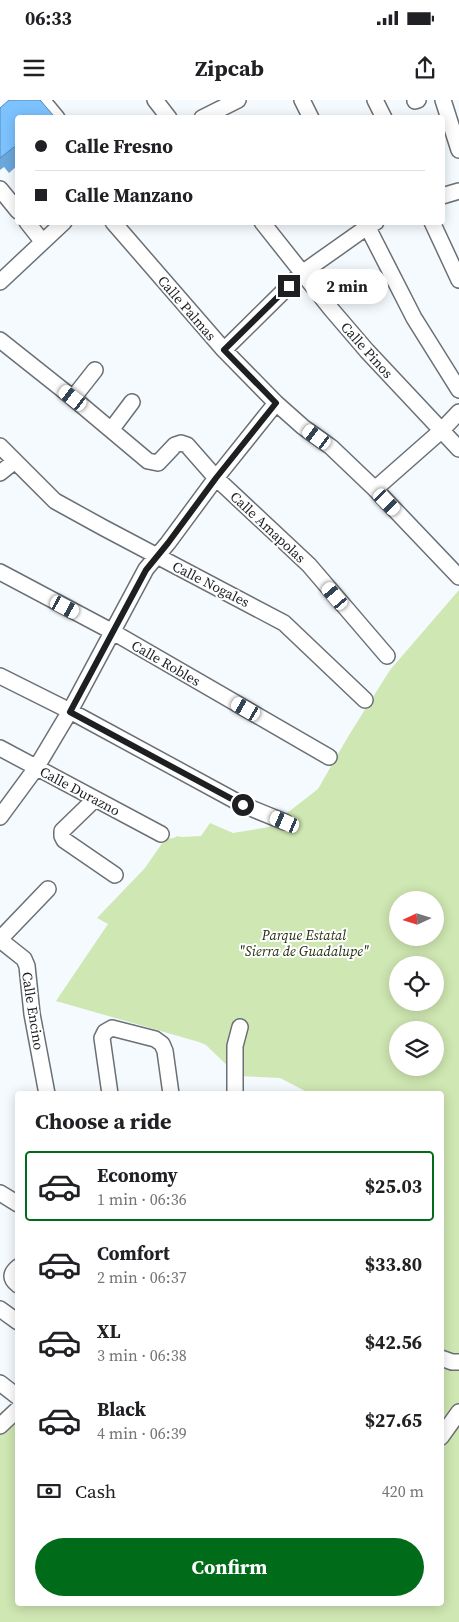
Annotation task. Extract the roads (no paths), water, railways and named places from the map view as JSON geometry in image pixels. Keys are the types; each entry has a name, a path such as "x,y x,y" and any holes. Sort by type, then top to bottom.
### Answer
{"street":[{"path":"42,100 54,115"},
{"path":"155,100 167,115"},
{"path":"208,115 238,100"},
{"path":"302,100 310,115"},
{"path":"375,100 382,115"},
{"path":"443,100 459,150"},
{"path":"445,195 459,191"},
{"path":"1,193 15,208"},
{"path":"29,225 42,241"},
{"path":"0,282 61,225"},
{"name":"Calle Palmas","path":"116,225 224,350 276,403 303,427 331,447 375,489 459,577"},
{"name":"Calle Pinos","path":"264,225 367,352 459,449"},
{"path":"224,350 302,273 368,225"},
{"path":"369,225 414,318 459,390"},
{"path":"433,225 459,280"},
{"name":"Calle Amapolas","path":"0,340 148,461 161,462 175,445 184,443 216,478 309,566 387,656"},
{"path":"73,398 95,370"},
{"path":"111,430 132,402"},
{"path":"0,817 36,768 70,712 146,570 276,403"},
{"path":"375,489 442,430 459,412"},
{"name":"Calle Nogales","path":"0,446 56,501 284,623 366,700"},
{"path":"0,473 15,461"},
{"name":"Calle Robles","path":"0,572 113,632 330,757"},
{"path":"0,676 243,805 285,822"},
{"name":"Calle Durazno","path":"0,748 161,834"},
{"path":"95,799 62,830 62,836 64,840 115,875"},
{"path":"0,939 48,889"},
{"name":"Calle Encino","path":"0,939 24,959 46,1091"},
{"path":"235,1091 235,1046 240,1027"},
{"path":"110,1091 102,1042 103,1034 107,1030 117,1028 155,1039 162,1044 165,1051 171,1091"},
{"path":"0,1309 15,1320"},
{"path":"444,1359 459,1362"},
{"path":"0,1383 15,1395"},
{"path":"1,1425 15,1412"},
{"path":"444,1433 459,1412"}],"park label":[{"name":"Parque Estatal \"Sierra de Guadalupe\"","path":"304,944"}]}
